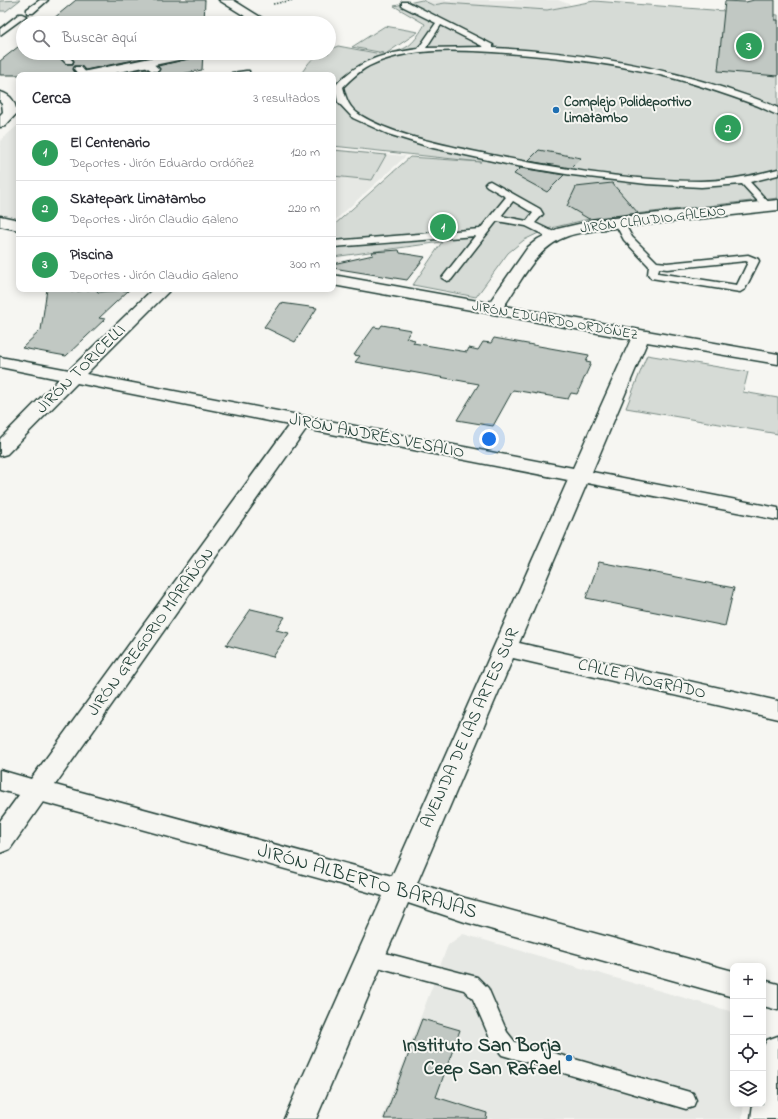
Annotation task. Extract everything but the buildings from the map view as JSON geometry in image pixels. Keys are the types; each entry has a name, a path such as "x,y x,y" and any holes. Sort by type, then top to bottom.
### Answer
{"street":[{"path":"225,0 252,16"},
{"path":"93,72 151,66 170,60"},
{"path":"0,123 10,113 8,102 0,94 14,90"},
{"name":"JIRÓN CLAUDIO GALENO","path":"493,310 534,250 554,236 574,229 620,222 773,206"},
{"path":"0,221 16,224"},
{"name":"JIRÓN EDUARDO ORDÓÑEZ","path":"336,281 493,310 778,359"},
{"name":"JIRÓN TORICELLI","path":"0,450 73,376 160,292"},
{"name":"AVENIDA DE LAS ARTES SUR","path":"300,1119 641,336"},
{"name":"JIRÓN ANDRÉS VESALIO","path":"0,362 778,514"},
{"name":"JIRÓN GREGORIO MARAÑÓN","path":"0,842 301,422"},
{"name":"CALLE AVOGRADO","path":"505,648 778,710"},
{"name":"JIRÓN ALBERTO BARAJAS","path":"0,780 400,889 465,910 730,983"},
{"path":"766,994 778,997"},
{"path":"767,1119 778,1050"}],"lane":[{"path":"30,11 44,0"},
{"path":"405,4 494,50"},
{"path":"0,33 16,21"},
{"path":"420,51 440,22"},
{"path":"474,39 377,60 353,72 339,87 342,102 356,116 391,132 433,145 511,162 572,172 647,181 701,184 744,181 778,172"},
{"path":"420,51 456,48 574,57 647,70 718,89 778,112"},
{"path":"744,181 773,206"},
{"path":"490,184 510,197 537,211 538,214 529,224"},
{"path":"447,278 510,197"},
{"path":"494,217 529,224 554,236"},
{"path":"620,222 628,238 654,265 667,266 748,258 754,261 742,288 738,289 655,276 653,274 654,265"},
{"path":"336,244 483,232"},
{"path":"370,957 470,984 481,994 499,1038 509,1049 686,1100"}],"path":[{"path":"272,4 294,0"}],"shaded area":[{"path":"20,0 6,11 0,11 0,1"},
{"path":"422,0 558,0 571,5 547,10 446,3 433,5"},
{"name":"Complejo Polideportivo Limatambo","path":"422,0 433,5 445,3 547,10 594,1 778,15 778,198 589,219 547,229 524,240 508,253 476,297 413,285 442,242 336,257 336,223 410,157 481,162 336,146 336,72 302,72 312,60 336,60 336,47 338,46 381,54 384,53 352,47 385,26 418,32 387,53 406,48 418,36 425,24 394,6"},
{"path":"16,127 16,218 0,215 0,141"},
{"path":"336,149 406,156 336,219"},
{"path":"336,150 386,155 372,180 336,176"},
{"path":"647,355 748,372 743,392 778,398 778,434 626,408"},
{"name":"Instituto San Borja Ceep San Rafael","path":"463,934 730,1011 730,1107 744,1107 742,1119 382,1119 448,945"}],"place":[{"name":"Piscina","path":"749,46"},
{"name":"Complejo Polideportivo Limatambo","path":"556,110"},
{"name":"Skatepark Limatambo","path":"728,128"},
{"name":"El Centenario","path":"443,227"},
{"name":"Instituto San Borja Ceep San Rafael","path":"569,1058"}]}
